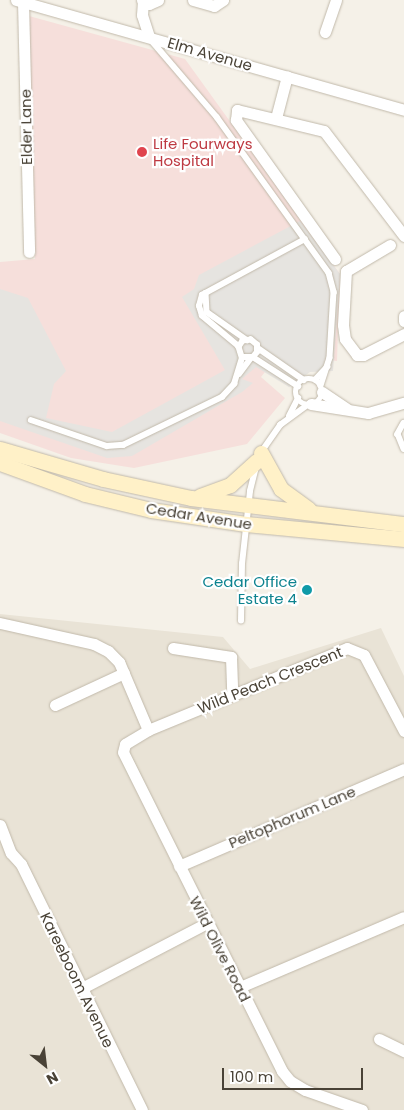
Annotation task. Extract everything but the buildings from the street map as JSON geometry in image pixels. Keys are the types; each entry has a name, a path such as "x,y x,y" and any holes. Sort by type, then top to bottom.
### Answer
{"main road":[{"name":"Cedar Avenue","path":"0,449 103,479 191,498 248,503 404,524"},
{"path":"191,498 230,485 259,457 281,489 313,512"},
{"name":"Cedar Avenue","path":"0,464 105,500 246,524 315,528 404,539"}],"street":[{"path":"149,37 142,15 143,0 149,4 158,0"},
{"path":"193,0 214,6 223,0"},
{"path":"325,32 336,0"},
{"name":"Elm Avenue","path":"20,1 404,110"},
{"name":"Elder Lane","path":"20,1 29,252"},
{"path":"279,119 291,78"},
{"path":"336,259 234,114 241,110 324,130 404,236"},
{"path":"390,245 346,272 343,325 345,339 357,355 363,355 404,334"},
{"path":"404,316 404,321"},
{"path":"321,389 348,410"},
{"path":"310,404 374,412 404,403"},
{"path":"0,623 102,647 114,657 124,673 148,730"},
{"path":"173,648 231,657 232,695"},
{"name":"Wild Peach Crescent","path":"125,744 148,730 340,649 353,649 364,654 404,731"},
{"path":"55,704 124,673"},
{"name":"Wild Olive Road","path":"125,744 123,752 128,765 278,1064 290,1081 362,1110"},
{"name":"Peltophorum Lane","path":"179,866 404,769"},
{"name":"Kareeboom Avenue","path":"0,825 5,854 21,864 142,1110"},
{"path":"240,987 404,917"},
{"path":"82,988 207,924"},
{"path":"379,1039 404,1051"}],"lane":[{"path":"149,37 217,117 333,281 330,363 319,400 288,418"},
{"path":"236,378 242,357 239,347 201,314 200,299 206,290 305,239"},
{"path":"206,290 207,312 247,340 254,342 258,348 304,380 315,380 330,363"},
{"path":"239,347 247,340"},
{"path":"32,420 90,442 107,446 123,445 222,397 258,348"},
{"path":"242,357 252,358 298,386"},
{"path":"241,621 248,503 259,457 288,418 298,398 298,386 304,380"},
{"path":"315,380 321,389"},
{"path":"298,398 310,404"},
{"path":"404,423 398,434 404,449"}],"shaded area":[{"name":"Life Fourways Hospital","path":"29,16 185,59 340,274 337,361 279,354 261,377 285,398 247,444 134,468 71,458 0,433 0,262 35,259"},
{"path":"300,221 340,274 333,371 310,372 289,387 256,367 242,379 253,383 242,392 132,456 107,458 0,421 0,289 28,298 66,371 54,384 46,418 112,432 225,370 182,297 194,289 199,275"},
{"path":"0,614 223,637 250,669 381,628 404,676 404,1110 0,1110"}],"place":[{"name":"Life Fourways Hospital","path":"142,152"},
{"name":"Cedar Office Estate 4","path":"307,590"}]}
